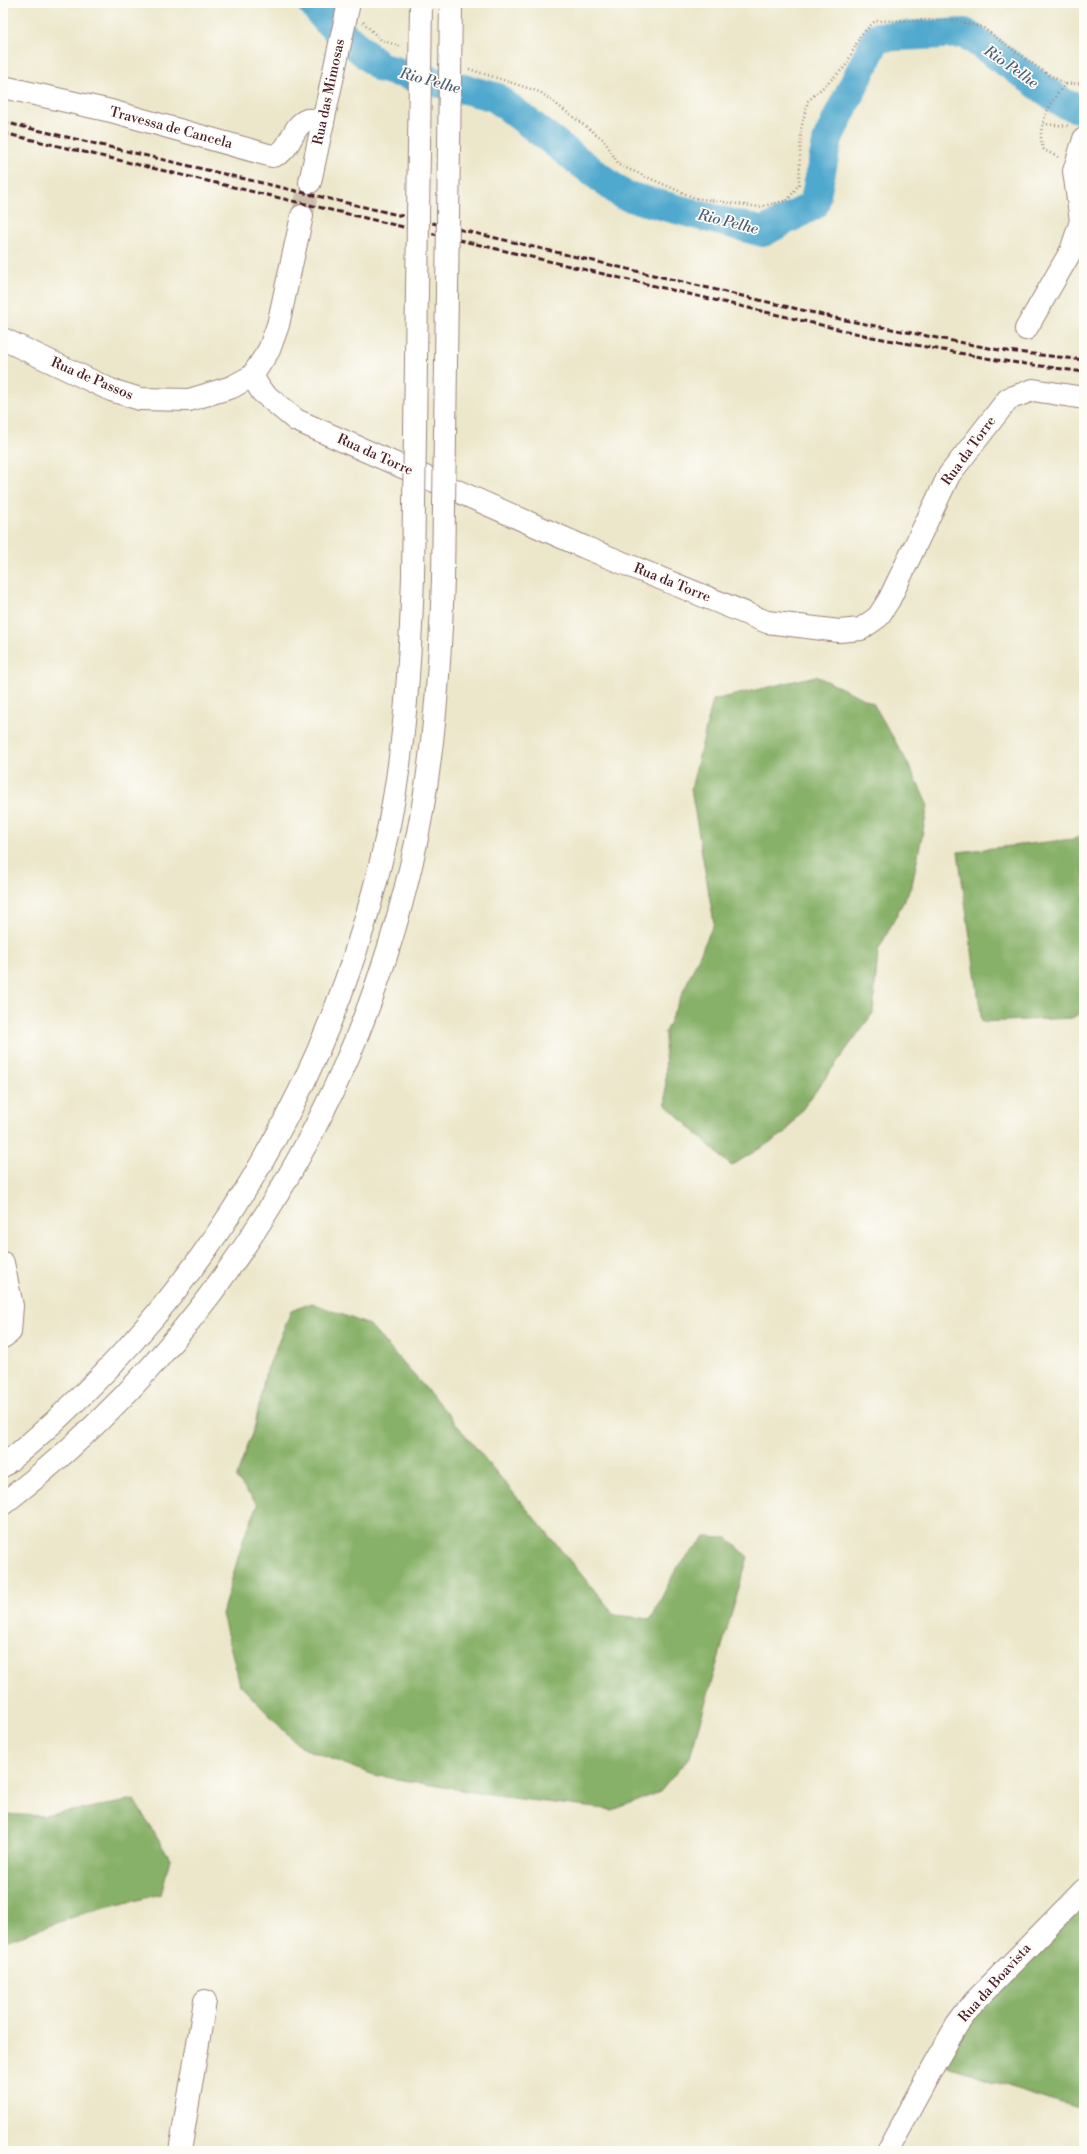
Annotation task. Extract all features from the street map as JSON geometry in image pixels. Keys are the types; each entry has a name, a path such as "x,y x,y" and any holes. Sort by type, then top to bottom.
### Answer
{"main road":[{"path":"3,1466 53,1424 102,1376 147,1327 189,1274 224,1225 283,1125 310,1069 340,998 354,958 372,897 388,829 404,724 413,577 421,3"},
{"path":"3,1504 91,1428 135,1384 177,1337 222,1279 260,1223 296,1164 327,1104 355,1041 379,976 399,911 416,844 428,777 436,707 443,578 451,3"},
{"name":"Rua das Mimosas","path":"310,182 332,80 354,11"},
{"name":"Travessa de Cancela","path":"3,87 111,111 272,156 283,152 303,122 309,119 323,122"},
{"path":"1026,329 1071,251 1081,221 1074,170 1079,143"},
{"path":"252,376 269,350 278,325 302,216"},
{"name":"Rua de Passos","path":"3,339 110,390 140,398 189,400 232,387 252,376"},
{"name":"Rua da Torre","path":"252,376 262,392 296,420 577,543 767,622 839,631 861,629 878,618 889,600 949,475 1008,399 1033,390 1084,398"},
{"path":"3,1263 12,1306 10,1332 3,1337"},
{"name":"Rua da Boavista","path":"887,2151 934,2063 957,2025 974,2002 1084,1890"},
{"path":"180,2151 205,2001"}],"path":[{"path":"354,11 381,40 404,47"},
{"path":"464,67 540,92 604,140 619,165 695,198 759,207 788,200 799,184 801,129 808,101 845,67 860,36 875,21 955,20 982,26 1044,72 1066,84 1084,83"},
{"path":"1043,124 1079,143 1060,157 1044,150 1041,144 1043,124 1048,111 1056,94 1066,84"}],"green space":[{"path":"816,676 873,703 909,765 928,806 912,885 878,951 873,1013 785,1133 731,1166 666,1105 665,1032 714,923 691,789 713,700"},
{"path":"1084,835 1084,1011 1072,1018 982,1022 958,852 1073,839"},
{"path":"312,1303 369,1325 437,1401 615,1615 651,1619 676,1569 705,1537 728,1538 748,1557 690,1756 660,1792 613,1810 495,1796 374,1775 300,1747 240,1685 222,1614 244,1537 258,1505 236,1478 255,1425 265,1375 291,1311"},
{"path":"134,1800 170,1859 161,1894 82,1914 3,1942 3,1814 43,1816"},
{"path":"1084,1890 1084,2110 935,2063"}],"waterway":[{"name":"Rio Pelhe","path":"312,3 327,21 382,68 495,97 623,195 763,232 814,205 828,138 877,37 965,33 1065,104 1084,110"}],"tunnel":[{"path":"302,216 310,182"}],"railway":[{"path":"3,122 840,319 999,350 1084,360"},
{"path":"3,133 872,337 997,360 1084,372"}]}
